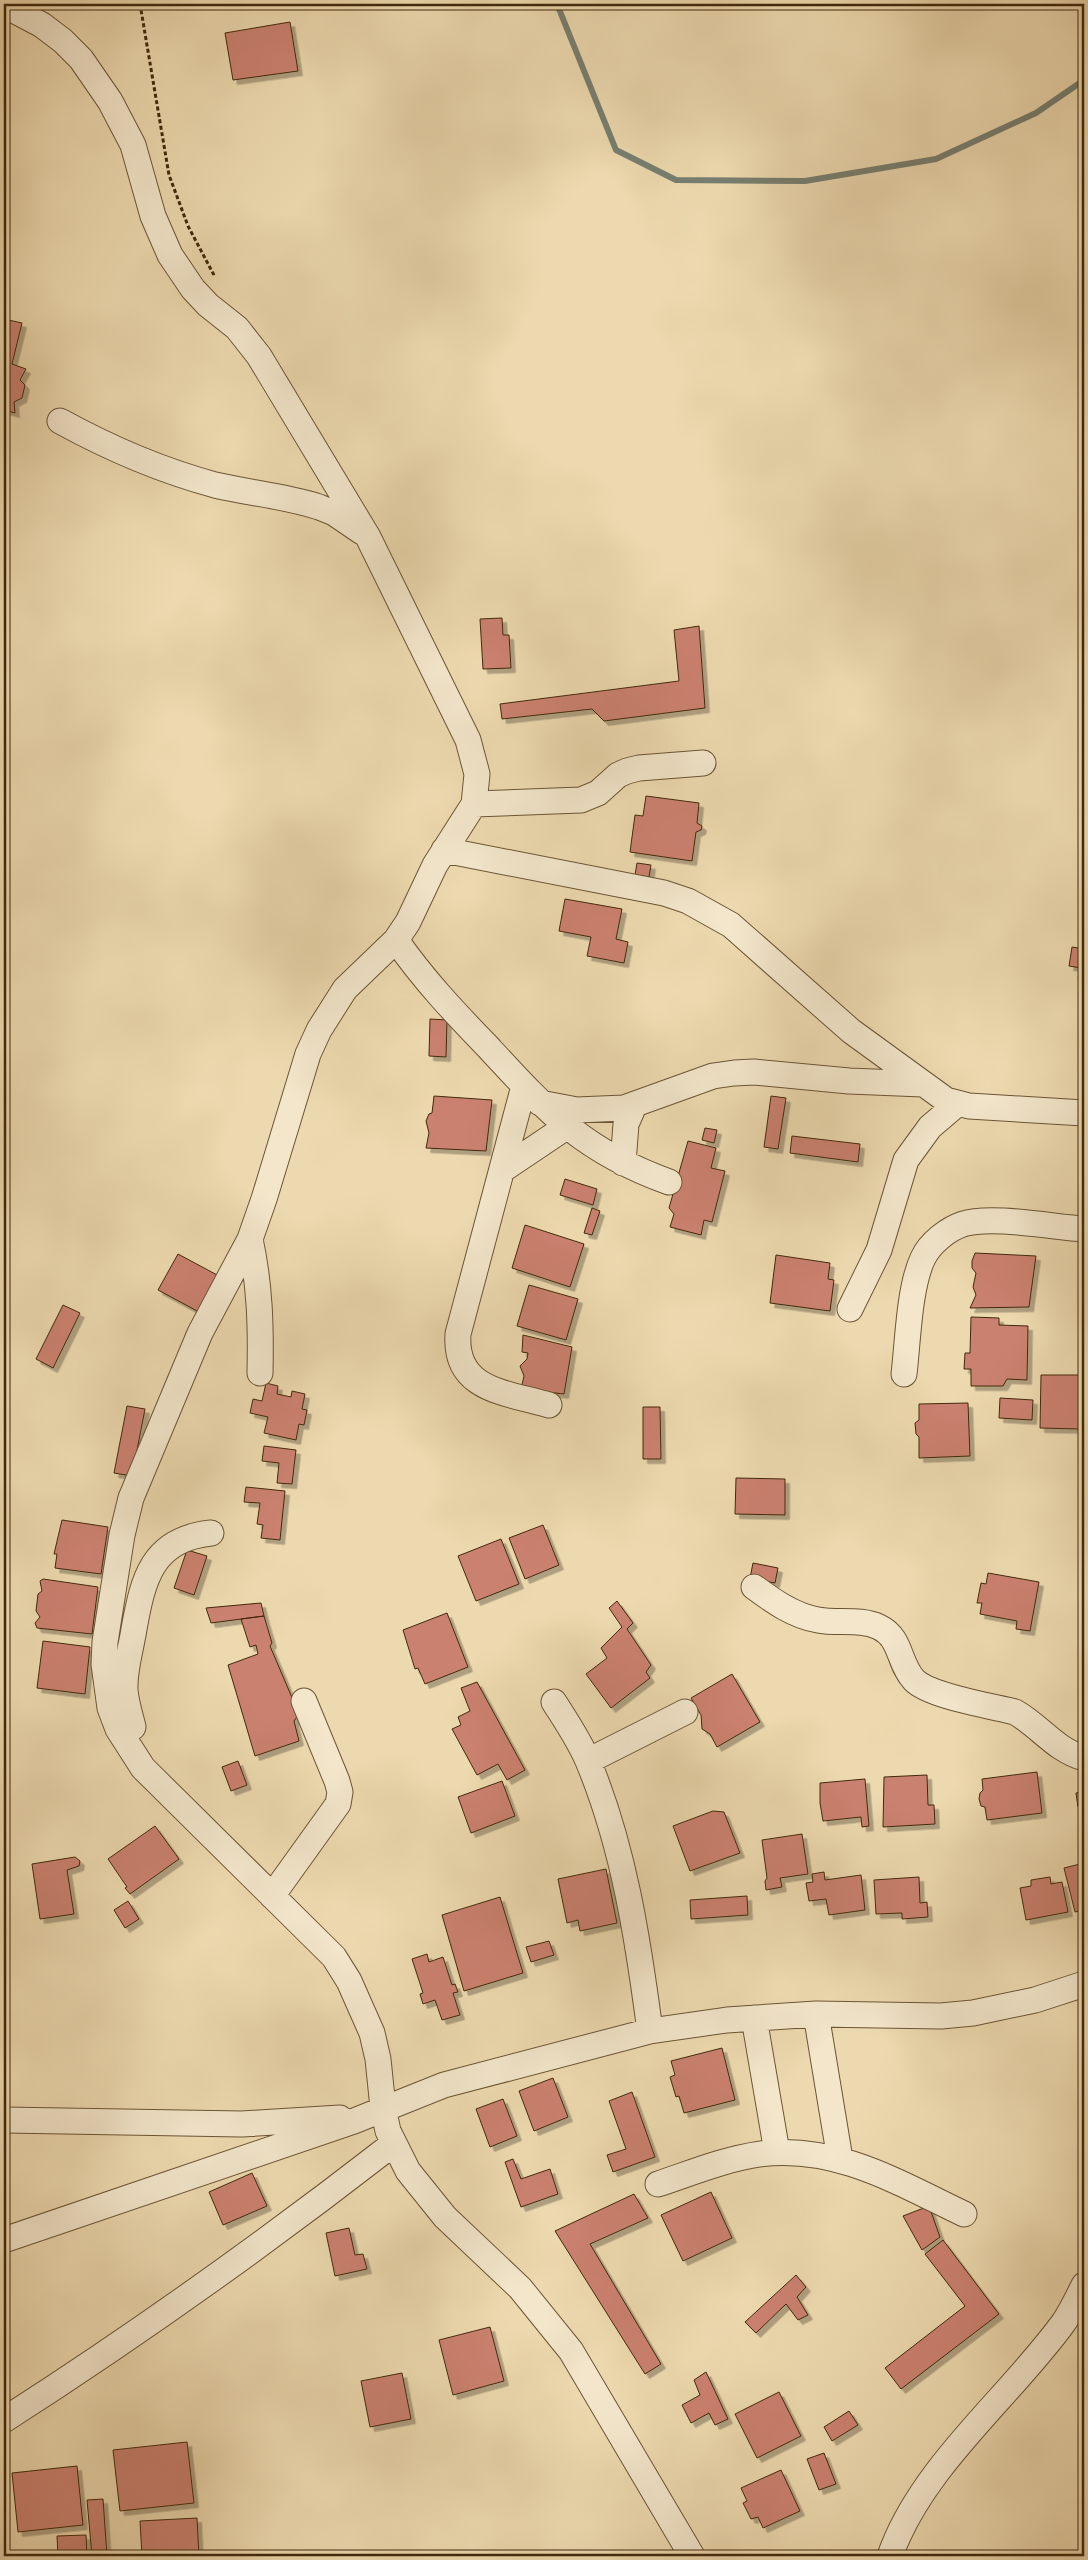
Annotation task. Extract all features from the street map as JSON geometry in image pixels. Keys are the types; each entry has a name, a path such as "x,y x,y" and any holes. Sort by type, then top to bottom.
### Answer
{"street":[{"path":"4,5 42,25 62,41 81,59 110,101 132,145 153,216 170,255 181,273 203,300 237,328 251,344 368,536 468,740 477,774 474,804 444,850 425,884 408,922 396,940 345,989 319,1030 306,1063 264,1200 250,1239 197,1342 141,1472 122,1536 105,1642 104,1671 110,1708 118,1729 143,1768 334,1957 349,1981 372,2032 378,2059 382,2108 393,2144 408,2171 445,2217 520,2288 571,2352 692,2556"},
{"path":"60,421 133,457 179,474 217,485 319,507 342,518 368,536"},
{"path":"474,804 581,800 598,793 627,771 639,768 704,763"},
{"path":"444,850 664,893 696,905 731,925 851,1031 946,1100 957,1104 1084,1113"},
{"path":"396,940 435,991 532,1095 566,1127 623,1163 669,1182"},
{"path":"532,1095 585,1110 634,1106 713,1076 754,1072 849,1081 924,1084"},
{"path":"532,1095 502,1170 458,1334 457,1348 460,1362 468,1374 479,1384 549,1405"},
{"path":"850,1309 879,1250 906,1160 930,1127 957,1104"},
{"path":"623,1163 624,1134 634,1106"},
{"path":"502,1170 566,1127"},
{"path":"904,1374 916,1282 924,1257 940,1237 963,1224 989,1221 1084,1229"},
{"path":"250,1239 257,1274 261,1311 260,1373"},
{"path":"143,1768 125,1690 143,1584 153,1563 173,1545 185,1538 211,1533"},
{"path":"754,1587 784,1607 818,1620 878,1626 886,1631 897,1644 909,1674 922,1686 1015,1712 1027,1719 1050,1741 1063,1750 1084,1758"},
{"path":"272,1896 338,1804 340,1792 304,1700"},
{"path":"554,1702 588,1761 619,1858 638,1940 650,2031"},
{"path":"588,1761 685,1712"},
{"path":"4,2240 354,2121 382,2108 444,2085 650,2031 754,2018 816,2014 933,2016 973,2013 1035,2000 1084,1984"},
{"path":"816,2014 840,2159"},
{"path":"754,2018 778,2152"},
{"path":"4,2120 242,2124 329,2117 354,2121"},
{"path":"4,2420 133,2336 224,2272 393,2144"},
{"path":"658,2184 742,2158 778,2152 809,2153 863,2166 964,2214"},
{"path":"890,2556 898,2534 932,2480 1065,2321 1084,2285"}],"path":[{"path":"140,4 169,175 188,226 220,285"}],"building":[{"path":"290,22 298,71 233,80 225,33"},
{"path":"4,319 22,323 12,364 26,369 20,380 25,385 22,398 14,402 15,413 4,410"},
{"path":"502,618 503,635 509,635 511,668 483,669 480,619"},
{"path":"699,626 705,708 604,721 592,709 502,719 500,704 679,681 674,630"},
{"path":"646,796 699,803 697,823 702,826 701,830 696,832 692,861 630,852 635,815 643,816"},
{"path":"637,863 651,865 649,877 635,875"},
{"path":"565,899 622,909 616,939 628,942 624,963 587,956 591,937 559,931"},
{"path":"1072,947 1084,949 1084,986 1080,985 1081,980 1078,978 1081,968 1069,966"},
{"path":"430,1019 447,1020 446,1057 429,1056"},
{"path":"434,1096 492,1100 486,1151 426,1148 429,1133 426,1121 429,1114 432,1113"},
{"path":"771,1096 786,1098 778,1149 764,1147"},
{"path":"705,1128 717,1130 714,1143 702,1140"},
{"path":"792,1136 860,1144 858,1162 790,1153"},
{"path":"688,1141 716,1148 711,1168 725,1171 712,1222 704,1220 701,1235 670,1227 674,1214 669,1208"},
{"path":"565,1179 597,1189 593,1205 560,1195"},
{"path":"592,1208 600,1211 592,1235 584,1233"},
{"path":"525,1225 584,1244 570,1287 512,1268"},
{"path":"975,1253 1036,1256 1029,1307 970,1308 976,1295 973,1287 976,1273 972,1268"},
{"path":"178,1254 219,1276 199,1312 158,1290"},
{"path":"776,1255 830,1263 828,1279 834,1280 830,1311 770,1303"},
{"path":"529,1285 578,1299 566,1340 517,1326"},
{"path":"63,1305 80,1313 53,1368 36,1359"},
{"path":"971,1317 999,1318 999,1325 1028,1326 1027,1380 1007,1379 1003,1386 971,1386 971,1369 964,1369 965,1353 970,1353"},
{"path":"523,1335 572,1347 564,1394 521,1389 524,1376 520,1366 527,1359 528,1353 522,1352"},
{"path":"1041,1375 1084,1375 1084,1434 1080,1429 1040,1428"},
{"path":"266,1383 278,1386 277,1394 291,1397 292,1391 305,1394 302,1409 307,1410 304,1425 299,1424 296,1440 264,1433 268,1417 250,1413 253,1399 262,1401"},
{"path":"1000,1398 1033,1400 1032,1420 999,1418"},
{"path":"968,1403 970,1456 919,1458 919,1437 916,1434 915,1423 919,1420 919,1404"},
{"path":"127,1406 145,1409 132,1476 114,1473"},
{"path":"643,1407 660,1407 661,1459 643,1459"},
{"path":"264,1446 296,1450 292,1484 277,1483 279,1463 262,1461"},
{"path":"736,1478 785,1479 785,1515 735,1514"},
{"path":"246,1487 285,1491 280,1540 261,1538 263,1525 257,1524 260,1503 244,1502"},
{"path":"62,1520 108,1527 101,1574 55,1568 57,1554 54,1554"},
{"path":"543,1525 559,1565 525,1579 509,1538"},
{"path":"501,1539 519,1584 476,1601 458,1556"},
{"path":"187,1550 207,1556 194,1595 174,1588"},
{"path":"753,1563 778,1568 775,1583 750,1578"},
{"path":"988,1573 1039,1582 1030,1631 1016,1629 1017,1621 980,1614 982,1603 977,1603 981,1583 986,1584"},
{"path":"43,1579 98,1587 92,1634 37,1628 35,1623 40,1617 36,1611 38,1594 42,1591 40,1581"},
{"path":"617,1601 633,1623 627,1629 651,1665 646,1672 650,1678 611,1708 586,1674 607,1658 601,1648 622,1627 609,1608"},
{"path":"261,1603 264,1616 211,1623 206,1608"},
{"path":"447,1613 468,1667 425,1684 418,1668 415,1669 403,1630"},
{"path":"264,1616 272,1643 270,1646 299,1714 294,1721 299,1741 255,1756 228,1665 258,1654 256,1645 250,1647 241,1619"},
{"path":"43,1641 90,1647 85,1694 37,1688"},
{"path":"732,1674 760,1722 717,1747 710,1734 702,1729 701,1715 691,1698"},
{"path":"477,1682 525,1770 507,1780 498,1764 477,1775 452,1729 461,1725 458,1717 470,1711 461,1688"},
{"path":"238,1761 247,1785 231,1791 222,1767"},
{"path":"1037,1772 1042,1813 987,1820 985,1807 981,1806 979,1799 980,1793 983,1790 982,1779"},
{"path":"927,1775 928,1805 934,1805 935,1824 883,1827 884,1777"},
{"path":"865,1779 869,1826 862,1827 861,1817 823,1821 820,1803 820,1783"},
{"path":"502,1781 515,1816 471,1833 458,1797"},
{"path":"1084,1791 1084,1810 1082,1811 1078,1807 1076,1793"},
{"path":"713,1811 724,1812 740,1853 690,1871 673,1826"},
{"path":"155,1826 179,1859 130,1894 108,1859"},
{"path":"802,1834 808,1874 780,1878 782,1887 766,1890 765,1881 767,1878 762,1840"},
{"path":"75,1857 80,1861 79,1866 67,1870 74,1914 40,1919 32,1864"},
{"path":"1084,1863 1084,1910 1075,1912 1064,1868"},
{"path":"606,1869 617,1923 580,1931 578,1920 567,1923 558,1879"},
{"path":"824,1872 825,1880 861,1875 865,1910 829,1915 826,1899 809,1901 806,1883 813,1882 812,1874"},
{"path":"919,1877 920,1903 927,1902 928,1917 902,1919 902,1913 876,1914 874,1880"},
{"path":"1050,1877 1051,1884 1062,1882 1068,1912 1026,1920 1020,1888 1031,1886 1031,1880"},
{"path":"747,1896 748,1915 691,1919 690,1900"},
{"path":"500,1897 523,1973 464,1991 442,1915"},
{"path":"128,1901 139,1919 125,1928 114,1910"},
{"path":"549,1941 554,1955 531,1962 526,1947"},
{"path":"427,1954 429,1962 443,1957 452,1985 455,1984 458,1992 453,1993 460,2015 442,2020 435,2000 423,2004 420,1994 423,1993 412,1959"},
{"path":"722,2048 735,2100 684,2113 679,2096 676,2097 670,2077 675,2075 671,2061"},
{"path":"553,2078 568,2117 534,2131 519,2091"},
{"path":"632,2092 655,2157 613,2172 607,2155 626,2149 609,2101"},
{"path":"503,2099 517,2136 490,2147 476,2109"},
{"path":"513,2159 521,2179 550,2169 558,2194 521,2207 505,2162"},
{"path":"252,2173 267,2206 223,2225 209,2192"},
{"path":"711,2192 732,2238 683,2261 661,2215"},
{"path":"634,2194 648,2218 590,2244 661,2364 645,2374 555,2231"},
{"path":"929,2206 940,2237 922,2250 903,2216"},
{"path":"349,2228 355,2255 363,2254 367,2269 335,2276 326,2233"},
{"path":"943,2240 999,2314 901,2389 885,2368 965,2306 925,2254"},
{"path":"796,2275 806,2287 797,2297 808,2315 798,2320 786,2304 756,2333 745,2322"},
{"path":"490,2327 504,2381 453,2395 439,2340"},
{"path":"706,2372 728,2419 715,2425 709,2413 691,2423 682,2405 700,2395 694,2380"},
{"path":"402,2373 411,2419 370,2427 361,2381"},
{"path":"779,2392 801,2436 757,2458 735,2414"},
{"path":"849,2411 858,2425 832,2441 824,2427"},
{"path":"187,2442 194,2503 120,2511 113,2450"},
{"path":"824,2453 836,2484 819,2490 807,2459"},
{"path":"77,2466 83,2525 18,2532 12,2473"},
{"path":"781,2470 800,2511 763,2528 758,2517 751,2519 743,2503 747,2501 741,2488"},
{"path":"103,2499 107,2556 92,2556 87,2500"},
{"path":"197,2518 199,2556 142,2556 140,2521"},
{"path":"86,2535 87,2556 58,2556 57,2536"}],"waterway":[{"path":"557,4 616,150 676,180 805,181 936,159 1036,113 1084,80"}]}
